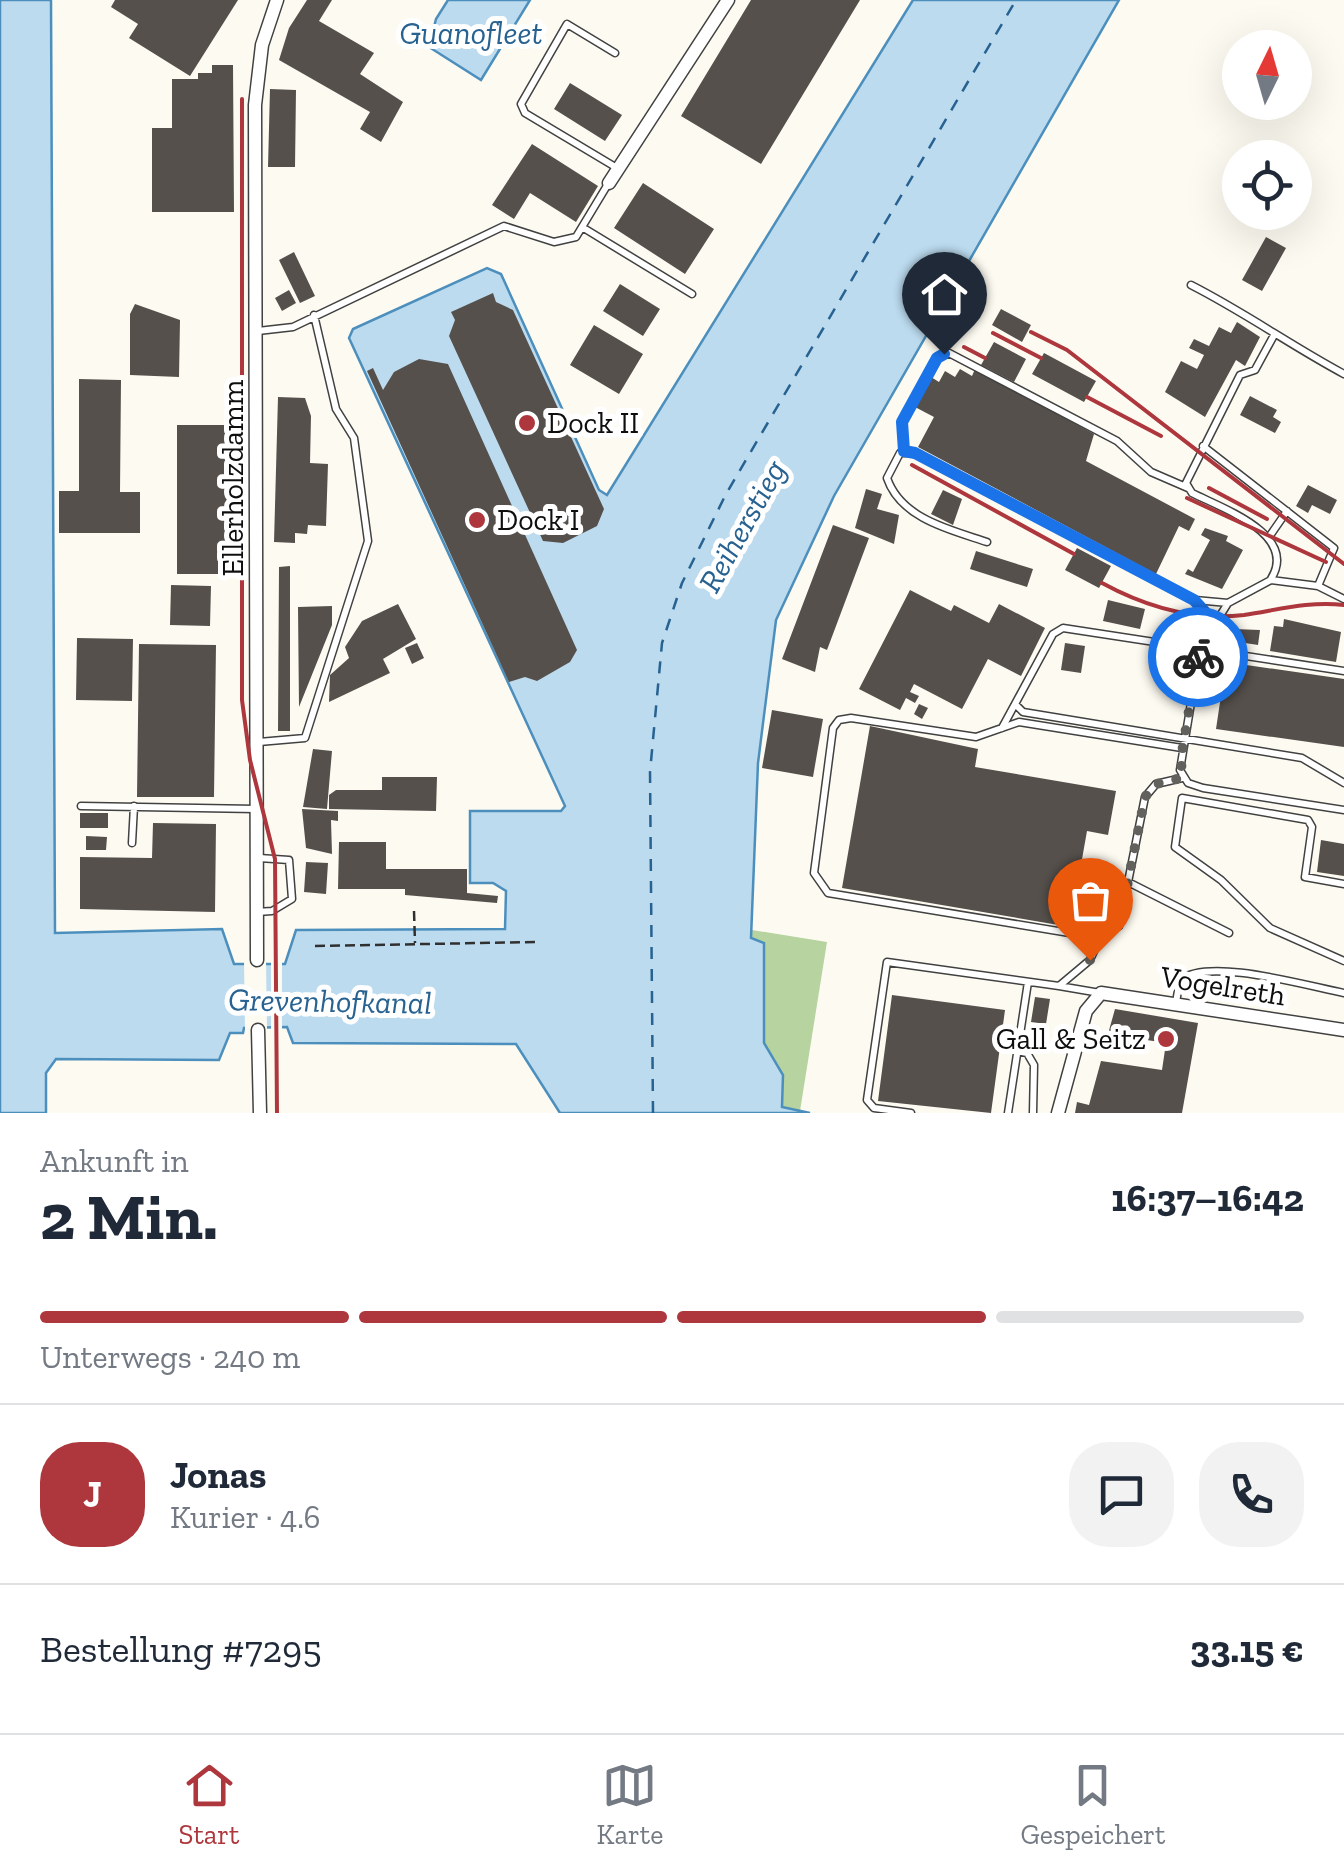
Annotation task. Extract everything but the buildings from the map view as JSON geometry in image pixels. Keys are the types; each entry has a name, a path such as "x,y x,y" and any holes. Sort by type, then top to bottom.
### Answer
{"street":[{"name":"Ellerholzdamm","path":"257,960 256,88 262,45 276,0"},
{"path":"609,182 728,0"},
{"path":"1058,1113 1098,994"},
{"name":"Vogelreth","path":"1098,994 1344,1030"},
{"path":"258,1030 260,1113"}],"lane":[{"path":"615,53 567,24 521,104 525,113 618,169"},
{"path":"258,331 293,327 504,226 554,242 576,236 609,182"},
{"path":"582,227 692,294"},
{"path":"1191,285 1262,322 1273,336 1344,374"},
{"path":"258,742 304,738 310,729 320,684 336,651 368,541 354,438 336,409 314,315"},
{"path":"1188,488 1187,476 1240,375 1255,370 1273,336"},
{"path":"987,542 936,525 898,498 887,478 904,451 902,422 937,358 950,353 1117,441 1151,472 1188,488 1269,537 1277,566 1271,580"},
{"path":"1203,446 1334,548 1318,586"},
{"path":"904,451 915,453 1194,600 1214,622"},
{"path":"1269,537 1288,512"},
{"path":"1182,778 1182,748 1200,648 1228,602 1271,580 1318,586 1344,598"},
{"path":"1194,600 1228,602"},
{"path":"1001,729 1053,634 1063,628 1344,671"},
{"path":"1015,703 1020,711 1302,758 1344,783"},
{"path":"1055,717 1016,723 976,737 851,718 840,720 834,728 824,781 815,879 835,894 1100,938"},
{"path":"1016,723 1182,748"},
{"path":"1059,986 1090,960 1100,938 1119,926 1145,797 1156,784 1182,778 1203,788 1344,810"},
{"path":"1344,884 1304,877 1312,827 1308,820 1182,798 1175,847 1220,880 1257,918 1294,940 1344,961"},
{"path":"81,806 258,809"},
{"path":"132,843 134,806"},
{"path":"258,858 288,860 292,898 272,911 258,912"},
{"path":"1128,882 1229,933"},
{"path":"911,1113 867,1104 887,962 1098,994"},
{"path":"1176,1004 1180,980 1189,973 1216,970 1344,993"},
{"path":"1008,1113 1028,982"},
{"path":"1017,1051 1027,1054 1034,1065 1033,1113"}],"path":[{"path":"414,910 415,944"},
{"path":"315,946 537,942"}],"green space":[{"path":"752,930 827,942 800,1111 782,1107 779,1066 764,1044 764,944 751,938"}],"water":[{"path":"0,0 51,0 55,933 222,929 234,964 285,964 296,930 505,929 506,891 493,883 470,883 470,811 561,811 565,806 349,338 353,329 487,268 501,274 599,490 607,495 913,0 1119,0 834,496 776,620 758,763 751,938 764,943 764,1043 783,1075 782,1107 810,1113 560,1113 516,1044 293,1043 287,1027 244,1028 243,1033 230,1033 219,1060 56,1059 46,1073 46,1113 0,1113"},
{"name":"Guanofleet","path":"448,0 530,0 481,80 429,47 436,19"}],"pier":[{"path":"282,959 282,1029 271,1029 271,960"},
{"path":"244,960 266,960 267,1029 245,1030"}],"ferry route":[{"path":"653,1113 650,772 662,643 682,583 726,494 1016,0"}],"railway":[{"path":"242,99 242,700 250,760 275,859 277,1113"},
{"path":"1031,332 1067,350 1344,564"},
{"path":"993,333 1041,358"},
{"path":"964,347 985,358"},
{"path":"1087,397 1161,436"},
{"path":"912,465 1074,554"},
{"path":"1209,488 1267,519"},
{"path":"1187,498 1326,562"},
{"path":"1102,583 1153,605 1206,616 1244,615 1306,605 1344,605"}],"way so far":[{"path":"1090,960 1100,938 1119,926 1145,797 1156,784 1182,778 1181,758 1198,657"}],"place":[{"name":"Dock II","path":"527,423"},
{"name":"Dock I","path":"477,520"},
{"name":"Gall & Seitz","path":"1166,1039"}],"route":[{"path":"944,354 937,358 902,422 904,451 915,453 1194,600 1214,622 1198,657"}],"water label":[{"name":"Reiherstieg","path":"742,526"},
{"name":"Grevenhofkanal","path":"330,1001"}]}
